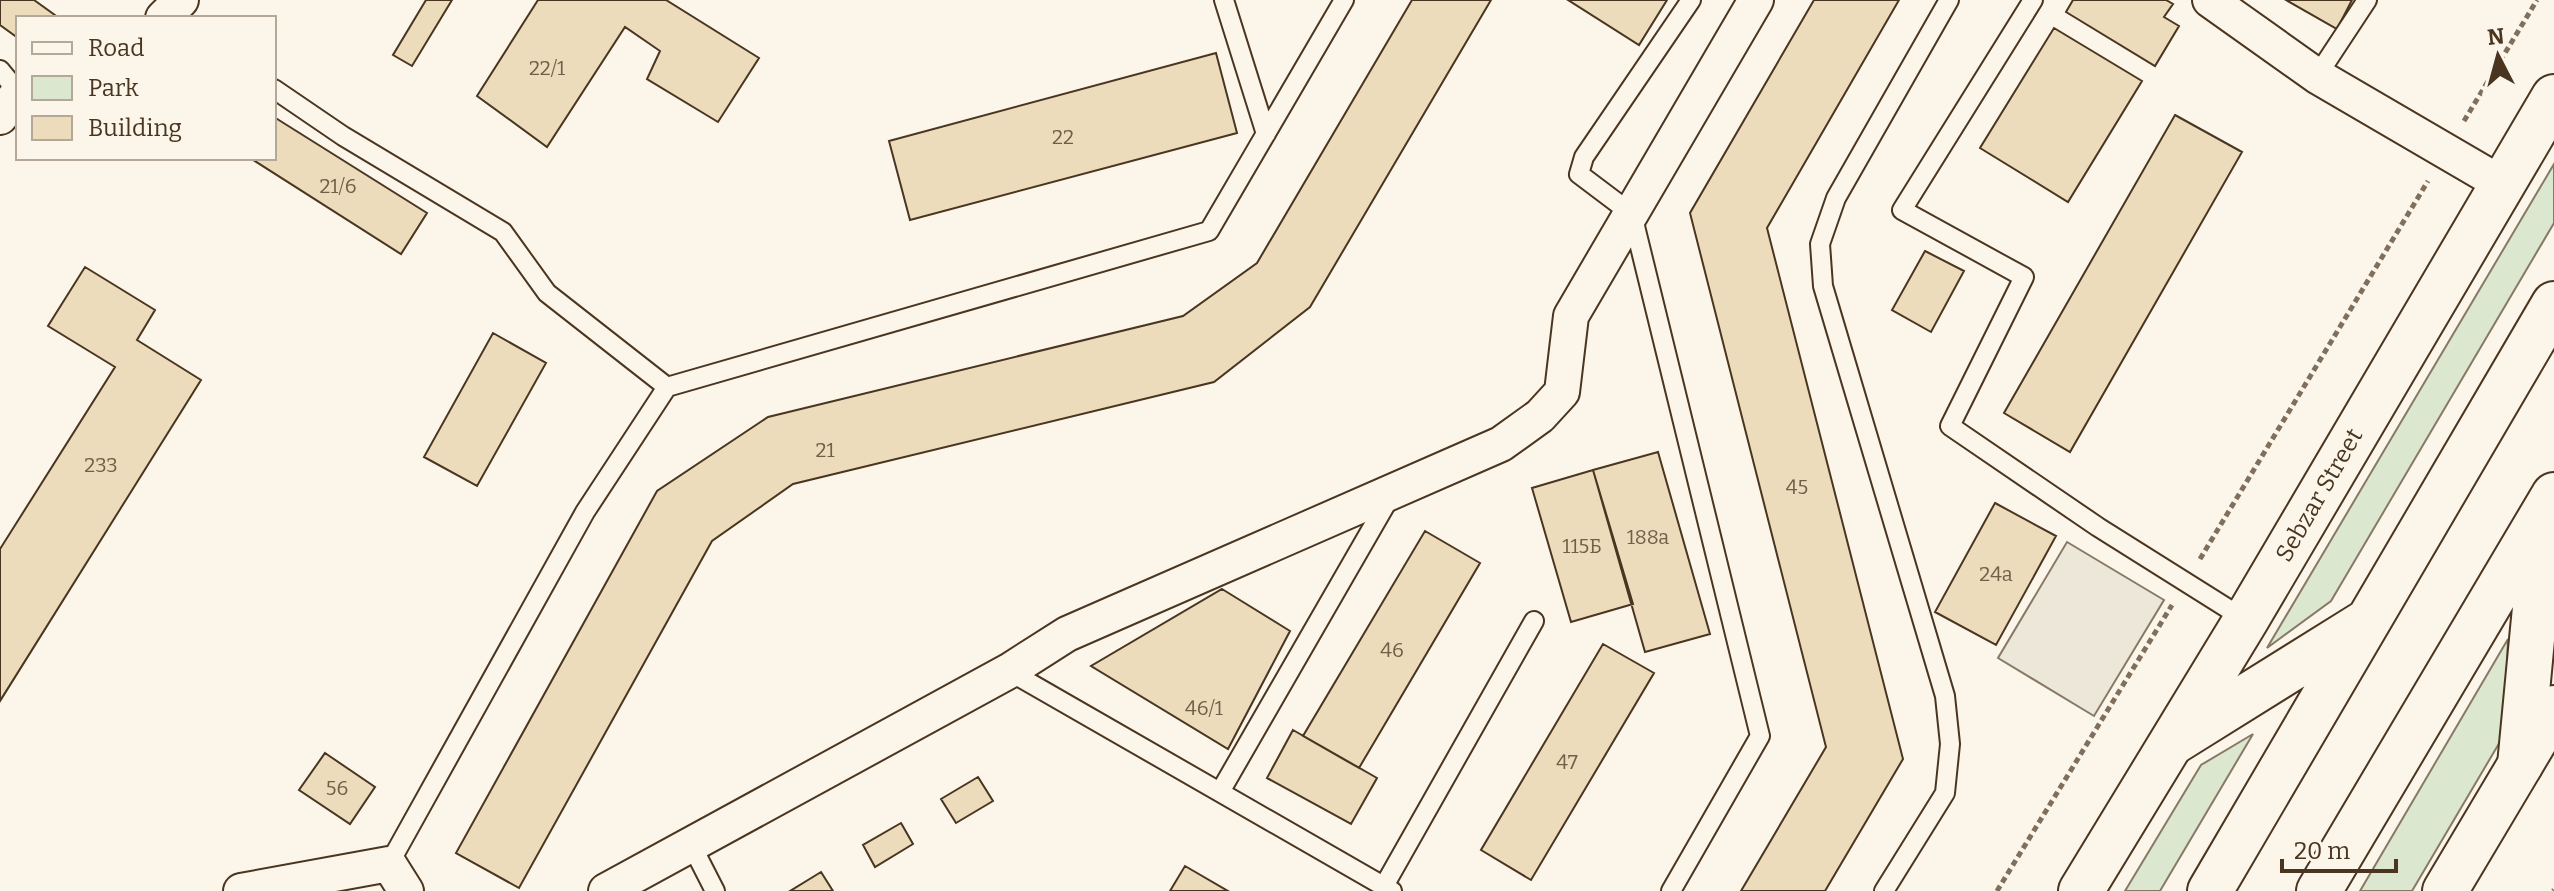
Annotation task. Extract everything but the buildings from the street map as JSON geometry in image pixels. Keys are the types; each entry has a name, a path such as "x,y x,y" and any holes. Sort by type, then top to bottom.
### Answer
{"main road":[{"name":"Sebzar Street","path":"2081,891 2246,620 2554,97"},
{"path":"2210,891 2554,304"},
{"path":"2520,765 2549,503"},
{"path":"2319,891 2549,503"},
{"path":"2172,743 2372,618"},
{"path":"2445,891 2554,708"}],"street":[{"path":"606,891 1009,671 1067,634 1501,444 1540,416 1562,392 1571,316 1756,0"},
{"path":"2210,0 2317,76 2502,184"},
{"path":"0,117 16,95"},
{"path":"241,891 397,877"}],"lane":[{"path":"1224,0 1266,134"},
{"path":"397,877 585,512 667,387 1209,231 1344,0"},
{"path":"1671,891 1760,736 1632,214 1579,174 1584,157 1691,0"},
{"path":"1884,891 1945,793 1949,732 1945,696 1823,286 1820,244 1836,198 1949,0"},
{"path":"2033,0 1902,210 2024,277 1950,426 2246,620"},
{"path":"2317,76 2367,0"},
{"path":"0,70 16,90"},
{"path":"276,90 343,136 503,232 547,293 667,387"},
{"path":"1220,792 1393,491"},
{"path":"1009,671 1388,888 1534,621"},
{"path":"692,846 715,891"}],"path":[{"path":"1997,891 2537,0"}],"green space":[{"path":"2554,164 2554,223 2331,601 2267,648"},
{"path":"2508,639 2504,735 2412,891 2360,891"},
{"path":"2253,734 2160,891 2125,891 2201,765"}],"shaded area":[{"path":"2067,542 2164,600 2094,716 1998,658"}]}
